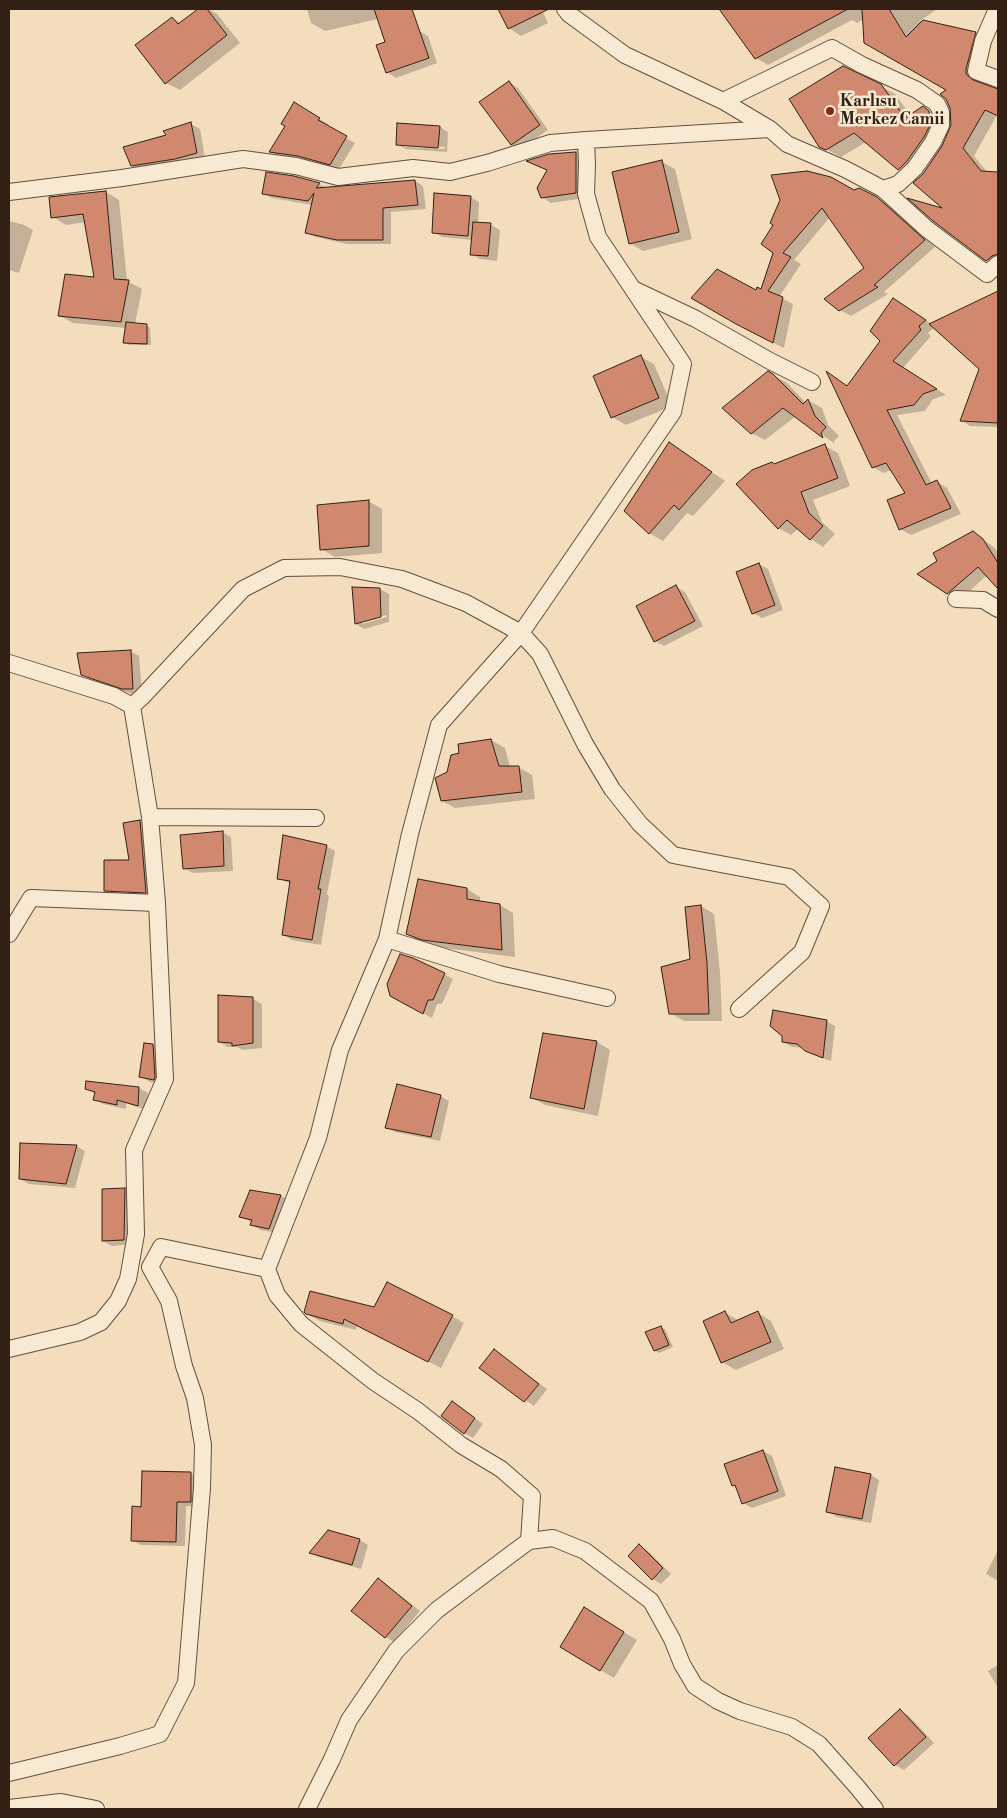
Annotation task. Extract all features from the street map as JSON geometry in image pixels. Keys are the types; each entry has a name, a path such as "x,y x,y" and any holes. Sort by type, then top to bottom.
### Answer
{"street":[{"path":"565,9 569,14 625,55 723,101 770,129 787,144 845,168 883,189 927,229 987,274 998,264"},
{"path":"997,9 983,40 976,71 998,79"},
{"path":"723,101 832,48 917,90 937,104 941,125 933,142 915,168 898,184 883,189"},
{"path":"9,192 243,160 296,166 338,177 413,168 450,172 487,163 550,143 770,129"},
{"path":"529,1542 532,1496 501,1469 461,1445 418,1411 373,1381 301,1324 277,1295 267,1269 318,1138 340,1050 387,938 410,834 438,725 521,633 673,412 683,364 636,290 598,237 586,194 586,140"},
{"path":"636,290 696,319 770,361 812,382"},
{"path":"132,706 243,588 284,568 340,568 402,579 466,603 521,633 540,654 584,744 612,789 640,824 673,855 789,877 820,906 802,952 739,1009"},
{"path":"956,599 983,600 998,609"},
{"path":"9,663 114,696 132,706"},
{"path":"9,1349 80,1332 101,1322 118,1302 128,1279 136,1234 134,1150 165,1080 157,903 150,817 132,706"},
{"path":"150,817 316,818"},
{"path":"9,934 31,898 157,903"},
{"path":"387,938 499,974 607,998"},
{"path":"9,1773 120,1746 160,1734 186,1683 202,1488 203,1445 195,1398 184,1366 169,1301 150,1267 161,1247 267,1269"},
{"path":"308,1809 319,1789 349,1720 396,1651 436,1610 529,1542 553,1538 585,1551 651,1601 695,1686 718,1701 740,1711 792,1727 819,1744 875,1809"},
{"path":"9,1808 61,1802 96,1809"}],"building":[{"path":"198,9 207,9 227,35 165,84 135,45 172,17 178,24"},
{"path":"374,9 412,9 429,58 386,73 376,45 385,42"},
{"path":"498,9 549,9 508,29"},
{"path":"719,9 848,9 755,59"},
{"path":"862,9 889,9 906,37 923,20 976,32 966,74 973,80 998,89 998,116 985,110 963,148 981,171 998,172 998,254 986,261 933,221 907,198 942,208 913,183 923,174 942,146 951,125 950,108 946,99 940,94 946,90 864,43"},
{"path":"843,66 881,84 905,118 923,106 929,111 931,123 924,137 898,170 854,133 826,150 819,147 789,99"},
{"path":"509,81 540,125 511,145 479,102"},
{"path":"294,102 320,118 318,120 347,136 330,165 298,156 269,152 285,126 281,124"},
{"path":"191,122 197,153 175,159 131,166 123,147 166,135 163,131"},
{"path":"397,123 440,126 438,148 396,145"},
{"path":"576,152 576,193 541,198 537,188 547,170 526,161 549,154"},
{"path":"662,160 679,232 629,244 612,172"},
{"path":"807,171 831,177 854,190 859,188 877,197 925,240 874,285 878,287 839,311 824,299 864,268 822,208 783,253 791,257 768,291 783,297 773,343 691,298 717,269 756,290 757,287 761,289 773,253 761,244 773,225 770,223 780,200 771,175"},
{"path":"266,172 294,176 320,183 316,188 415,180 418,205 383,208 383,240 337,240 305,233 314,193 308,201 262,194"},
{"path":"106,191 114,279 129,280 121,322 58,316 65,274 94,277 83,214 51,218 49,197"},
{"path":"434,193 471,196 468,236 432,233"},
{"path":"473,222 491,223 488,256 470,255"},
{"path":"998,291 998,423 960,421 979,369 929,324"},
{"path":"893,298 926,320 919,326 921,330 893,361 937,389 923,394 914,405 887,410 926,485 937,480 951,508 899,530 887,500 905,493 886,463 872,468 826,371 847,386 880,341 870,331"},
{"path":"126,322 147,324 147,344 123,343"},
{"path":"641,355 659,398 611,418 593,376"},
{"path":"768,371 803,404 808,399 815,416 826,427 821,433 823,438 783,408 751,434 722,408"},
{"path":"669,442 712,472 679,510 674,505 649,534 624,511"},
{"path":"825,444 838,478 801,492 809,513 823,526 810,540 787,520 778,529 736,484 752,470 772,462 774,464"},
{"path":"369,500 369,546 320,550 317,505"},
{"path":"973,531 983,539 998,563 998,589 978,567 947,594 917,574 937,561 933,553"},
{"path":"759,563 775,605 752,614 736,572"},
{"path":"676,585 695,621 654,642 636,606"},
{"path":"352,587 380,588 381,617 355,624"},
{"path":"131,650 133,689 122,689 81,675 77,653"},
{"path":"491,739 499,766 519,766 522,792 441,801 435,778 447,772 451,755 459,753 458,744"},
{"path":"140,820 146,893 104,891 104,860 129,860 123,823"},
{"path":"223,831 224,866 183,869 180,835"},
{"path":"283,835 327,845 318,889 321,889 312,940 282,935 290,881 277,879"},
{"path":"418,879 467,888 467,899 500,904 502,950 422,940 406,934"},
{"path":"701,905 707,963 709,1014 669,1014 661,967 690,959 685,907"},
{"path":"400,954 445,973 433,1000 428,1000 423,1014 390,996 387,984"},
{"path":"218,995 253,997 253,1043 232,1046 232,1043 218,1042"},
{"path":"773,1010 827,1020 823,1058 805,1051 797,1044 782,1042 782,1036 770,1026"},
{"path":"543,1033 597,1041 584,1109 530,1098"},
{"path":"144,1043 153,1044 154,1080 139,1077"},
{"path":"86,1081 139,1087 138,1106 117,1100 117,1105 93,1100 95,1092 85,1089"},
{"path":"397,1084 441,1095 431,1137 385,1128"},
{"path":"20,1143 77,1145 66,1184 19,1179"},
{"path":"125,1188 124,1240 102,1241 102,1189"},
{"path":"250,1190 281,1195 269,1229 250,1225 252,1220 239,1217"},
{"path":"387,1282 453,1315 428,1362 344,1319 343,1324 304,1312 310,1291 374,1307"},
{"path":"725,1311 731,1323 758,1311 771,1342 721,1363 703,1321"},
{"path":"661,1326 669,1345 654,1351 645,1332"},
{"path":"494,1349 539,1384 524,1402 479,1368"},
{"path":"452,1401 475,1418 464,1434 441,1416"},
{"path":"763,1450 778,1491 742,1504 735,1485 732,1486 724,1464"},
{"path":"835,1467 871,1474 862,1519 826,1512"},
{"path":"142,1471 191,1472 191,1502 177,1502 176,1542 131,1541 132,1506 141,1507"},
{"path":"328,1530 360,1539 352,1565 309,1553"},
{"path":"639,1544 663,1568 652,1580 628,1556"},
{"path":"378,1578 412,1606 385,1638 351,1611"},
{"path":"584,1607 624,1632 600,1671 560,1647"},
{"path":"900,1709 926,1737 894,1766 868,1738"}],"place":[{"name":"Karlısu Merkez Camii","path":"830,111"}]}
